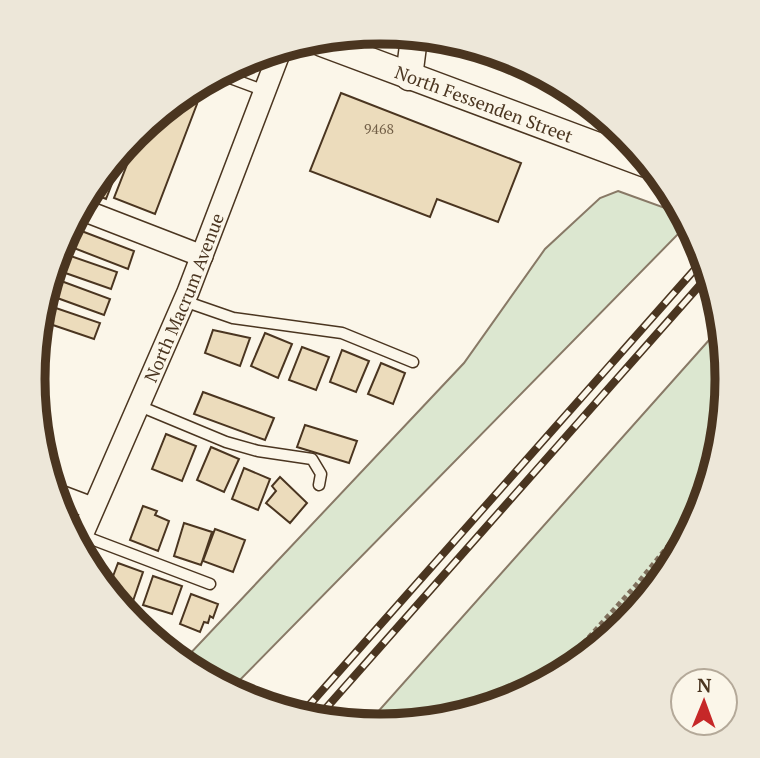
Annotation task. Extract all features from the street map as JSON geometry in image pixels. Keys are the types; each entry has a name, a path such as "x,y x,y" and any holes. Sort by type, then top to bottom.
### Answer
{"street":[{"path":"409,77 413,46"},
{"name":"North Fessenden Street","path":"333,47 633,159"},
{"name":"North Macrum Avenue","path":"82,533 184,301 276,61"},
{"path":"89,212 202,256"},
{"path":"67,499 92,508"}],"lane":[{"path":"231,78 265,91"},
{"path":"184,301 233,318 342,333 413,362"},
{"path":"137,405 226,442 258,451 312,459 321,474 319,485"},
{"path":"86,540 210,584"}],"path":[{"path":"577,650 676,536"}],"green space":[{"path":"618,191 669,209 681,231 237,682 189,655 464,363 545,249 600,198"},
{"path":"712,337 715,401 704,466 681,527 659,565 632,600 601,631 566,658 508,689 445,708 402,714 376,714"}],"building":[{"path":"341,93 521,163 498,222 437,199 430,217 310,171"},
{"path":"191,102 197,104 155,214 114,198 131,155 176,113"},
{"path":"117,172 106,199 99,196"},
{"path":"79,230 134,251 128,269 72,247"},
{"path":"69,255 117,272 111,289 63,272"},
{"path":"60,281 110,299 104,315 55,297"},
{"path":"53,307 100,323 94,339 50,324"},
{"path":"213,330 250,338 240,366 205,353"},
{"path":"265,333 292,344 278,378 251,366"},
{"path":"302,347 329,357 316,390 289,380"},
{"path":"342,350 369,361 356,392 330,382"},
{"path":"381,363 405,373 393,404 368,394"},
{"path":"203,392 274,418 265,440 194,414"},
{"path":"305,425 357,441 349,463 297,447"},
{"path":"166,434 196,446 182,481 152,469"},
{"path":"211,447 239,459 224,492 197,480"},
{"path":"244,468 270,479 258,510 232,499"},
{"path":"280,477 307,503 290,523 266,503 276,491 272,486"},
{"path":"143,506 157,511 155,515 169,521 158,551 130,540"},
{"path":"184,523 212,532 201,565 174,556"},
{"path":"215,529 245,540 233,572 203,561"},
{"path":"118,563 143,572 133,601 127,599 112,580"},
{"path":"153,576 182,586 172,614 143,605"},
{"path":"191,594 218,604 213,618 210,616 208,623 204,622 200,632 180,624"}],"railway":[{"path":"308,706 696,268"},
{"path":"325,709 701,284"}]}
